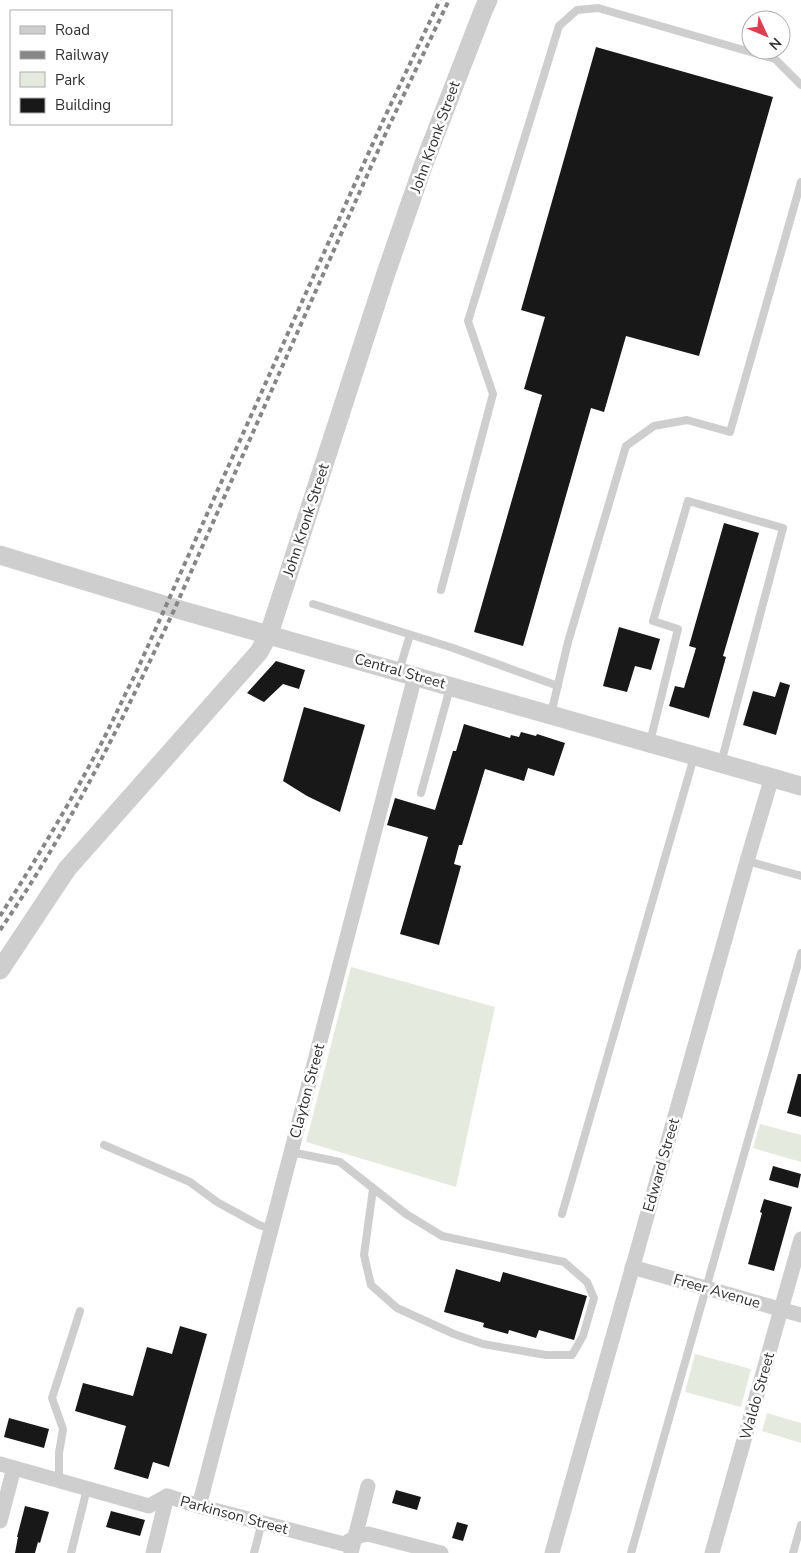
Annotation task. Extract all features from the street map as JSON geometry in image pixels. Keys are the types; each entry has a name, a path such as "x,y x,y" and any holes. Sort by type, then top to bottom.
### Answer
{"street":[{"name":"John Kronk Street","path":"0,970 67,869 259,652 269,634 382,285 423,166 488,0"},
{"name":"Central Street","path":"0,556 801,786"},
{"name":"Clayton Street","path":"199,1506 291,1152 407,673"},
{"name":"Edward Street","path":"552,1553 772,777"},
{"name":"Waldo Street","path":"712,1553 801,1239"},
{"name":"Freer Avenue","path":"632,1267 801,1316"},
{"name":"Parkinson Street","path":"7,1466 149,1506 167,1496 344,1544 355,1537 368,1534 441,1553"},
{"path":"0,1521 7,1466"},
{"path":"351,1553 368,1486"},
{"path":"153,1553 167,1496"}],"lane":[{"path":"441,590 492,394 468,321 559,26 577,10 598,8 775,59 801,85"},
{"path":"552,714 568,642 626,446 654,426 687,420 730,432 801,182"},
{"path":"650,743 678,629 652,621 688,501 783,528 721,763"},
{"path":"314,604 453,648 558,686"},
{"path":"407,673 410,635"},
{"path":"421,793 451,686"},
{"path":"562,1214 694,755"},
{"path":"747,861 801,876"},
{"path":"631,1553 801,952"},
{"path":"104,1145 190,1182 217,1202 271,1230"},
{"path":"291,1152 340,1162 373,1188 406,1214 442,1236 564,1262 587,1282 594,1298 583,1336 572,1355 546,1355 483,1344 454,1334 397,1308 371,1285 364,1255 373,1188"},
{"path":"59,1481 59,1453 63,1429 52,1398 80,1311"},
{"path":"71,1553 87,1489"},
{"path":"254,1553 262,1522"},
{"path":"793,1553 801,1525"}],"green space":[{"path":"351,967 495,1007 456,1187 306,1142"},
{"path":"760,1124 801,1135 801,1162 753,1148"},
{"path":"695,1354 751,1369 741,1407 685,1392"},
{"path":"767,1413 801,1423 801,1443 762,1431"}],"building":[{"path":"596,47 773,97 699,356 626,336 604,412 591,408 523,646 474,632 542,395 524,389 545,317 521,310"},
{"path":"724,523 759,533 723,656 726,657 709,718 669,706 675,686 684,688 696,648 689,646"},
{"path":"619,627 660,639 651,670 635,666 627,692 603,686"},
{"path":"276,661 305,670 299,689 283,684 264,702 247,693"},
{"path":"780,682 790,685 776,735 743,725 753,691 775,697"},
{"path":"304,707 365,725 340,812 307,796 283,781"},
{"path":"464,724 510,738 511,735 519,737 521,732 536,736 537,734 565,743 554,776 528,768 524,781 485,769 462,845 459,845 454,864 461,866 439,945 400,934 428,837 387,825 395,798 435,810 453,751 456,751"},
{"path":"798,1074 801,1074 801,1117 787,1113"},
{"path":"773,1166 801,1174 798,1188 769,1180"},
{"path":"764,1199 792,1207 774,1271 748,1264"},
{"path":"456,1269 500,1282 503,1272 587,1296 574,1340 539,1330 536,1338 509,1330 508,1334 483,1327 484,1323 444,1312"},
{"path":"180,1326 207,1334 169,1467 153,1462 148,1479 114,1469 126,1426 75,1411 83,1383 133,1396 147,1347 172,1354"},
{"path":"9,1418 49,1429 44,1448 4,1437"},
{"path":"396,1490 421,1497 417,1510 392,1503"},
{"path":"25,1506 49,1512 40,1543 38,1542 35,1553 15,1553 17,1537"},
{"path":"111,1511 145,1520 140,1536 106,1527"},
{"path":"457,1522 468,1525 463,1541 452,1538"}],"railway":[{"path":"0,916 40,853 77,788 135,675 382,123 440,0"},
{"path":"0,930 50,853 136,691 175,608 389,126 449,0"}]}
